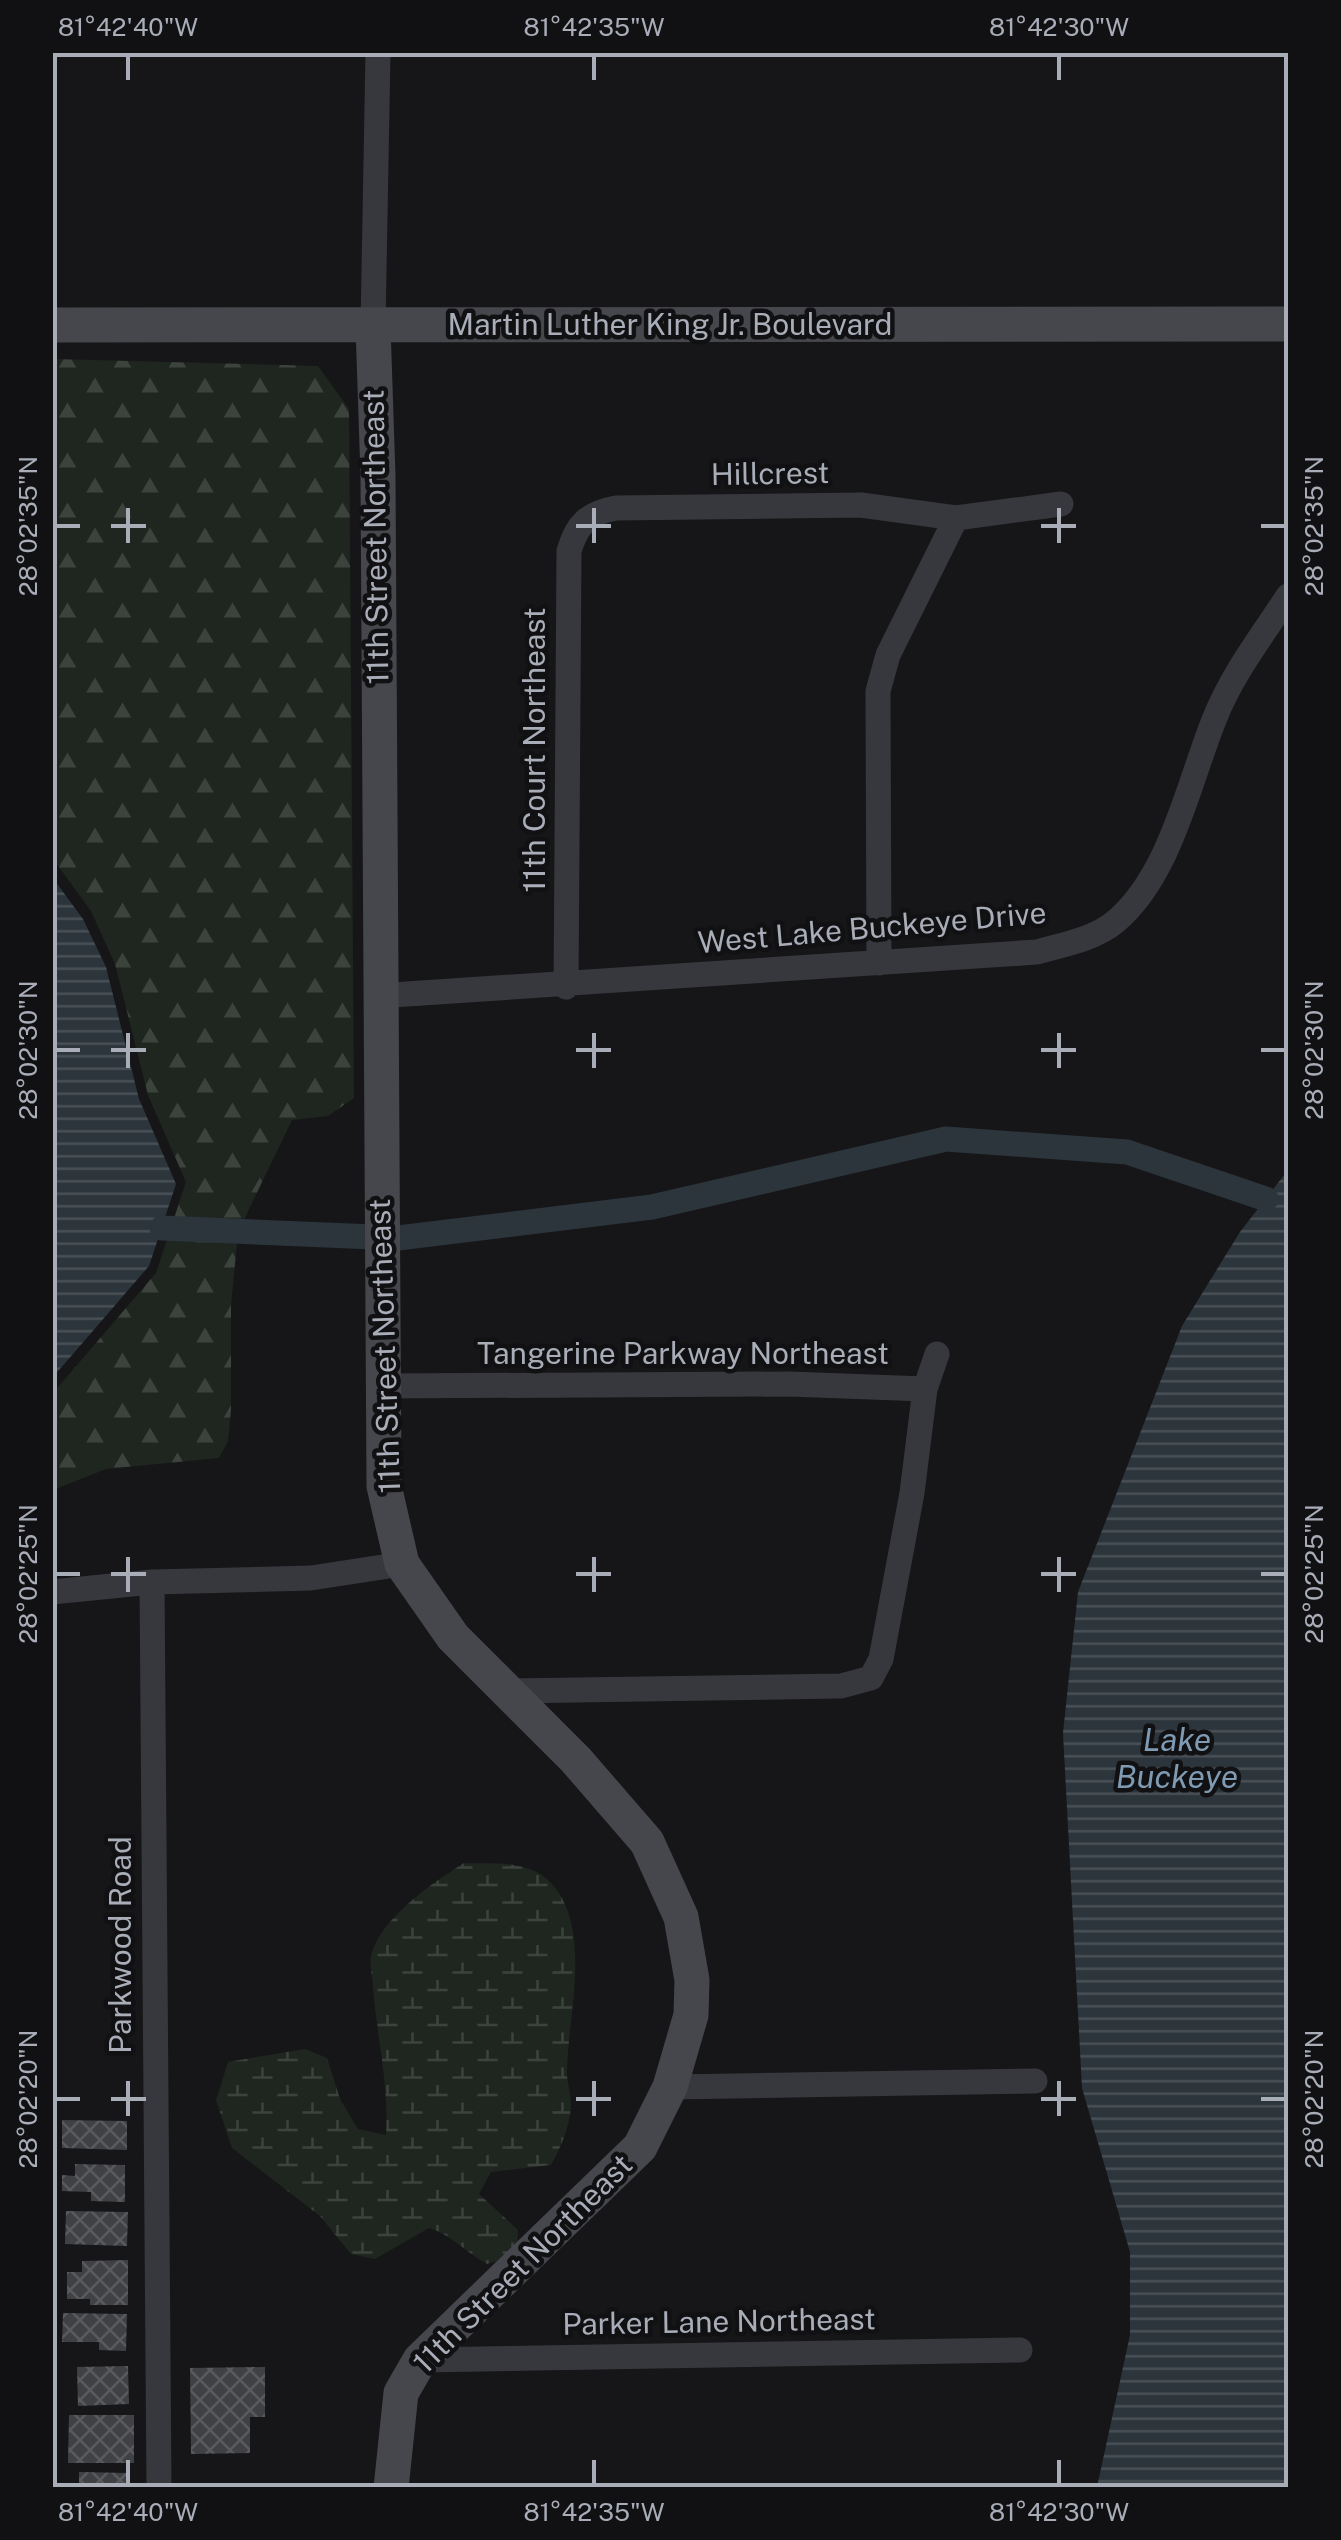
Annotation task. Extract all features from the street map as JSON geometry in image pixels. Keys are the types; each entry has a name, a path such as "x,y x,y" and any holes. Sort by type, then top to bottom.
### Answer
{"street":[{"name":"11th Street Northeast","path":"378,52 373,326 378,476 377,996 384,1486 402,1564 454,1636 634,1824 673,1892 688,1944 692,1980 690,2015 670,2087 640,2146 584,2206 420,2360 398,2407 391,2488"},
{"name":"Martin Luther King Jr. Boulevard","path":"52,325 1288,324"},
{"name":"Hillcrest","path":"587,519 616,508 861,505 956,518 1061,504"},
{"path":"879,963 878,692 888,655 956,518"},
{"name":"11th Court Northeast","path":"566,987 568,550 576,530 587,519"},
{"name":"West Lake Buckeye Drive","path":"377,996 566,987 1037,952 1114,922 1160,862 1214,719 1249,651 1288,596"},
{"path":"924,1388 937,1354"},
{"name":"Tangerine Parkway Northeast","path":"382,1386 789,1384 924,1388 912,1493 882,1659 871,1678 841,1686 508,1691"},
{"path":"52,1592 152,1582 312,1578 402,1564"},
{"name":"Parkwood Road","path":"152,1582 159,2488"},
{"path":"670,2087 1035,2081"},
{"name":"Parker Lane Northeast","path":"420,2360 1020,2350"}],"green space":[{"path":"53,359 318,366 349,409 354,1098 328,1116 292,1120 238,1232 231,1306 231,1410 228,1441 219,1458 106,1469 53,1490 53,1393 156,1273 186,1182 148,1095 115,964 91,911 53,859"},
{"path":"464,1863 510,1864 532,1870 551,1883 564,1902 575,1947 567,2070 571,2107 566,2130 551,2165 491,2172 479,2194 518,2230 517,2251 510,2258 487,2264 429,2228 375,2259 351,2254 320,2216 232,2148 216,2100 228,2062 305,2049 327,2058 340,2099 358,2129 386,2135 371,1956 376,1942 396,1915"}],"water":[{"path":"52,877 83,919 106,967 139,1099 176,1184 149,1266 53,1377"},
{"name":"Lake Buckeye","path":"1288,1170 1288,2487 1097,2487 1130,2335 1130,2252 1082,2088 1063,1733 1078,1592 1182,1326 1240,1232"}],"building":[{"path":"62,2120 127,2121 127,2150 62,2148"},
{"path":"75,2164 125,2165 125,2202 91,2201 91,2192 62,2191 62,2175 75,2176"},
{"path":"66,2211 128,2212 127,2246 65,2244"},
{"path":"128,2260 128,2305 90,2305 90,2299 67,2299 67,2272 82,2272 82,2261"},
{"path":"63,2313 127,2314 126,2351 99,2350 99,2342 62,2342"},
{"path":"128,2366 129,2404 78,2406 77,2367"},
{"path":"265,2367 265,2417 250,2417 250,2453 191,2454 190,2368"},
{"path":"69,2415 134,2415 134,2463 68,2463"},
{"path":"79,2472 129,2473 129,2488 79,2488"}],"waterway":[{"path":"162,1228 398,1238 652,1207 946,1139 1127,1152 1266,1199"}]}
